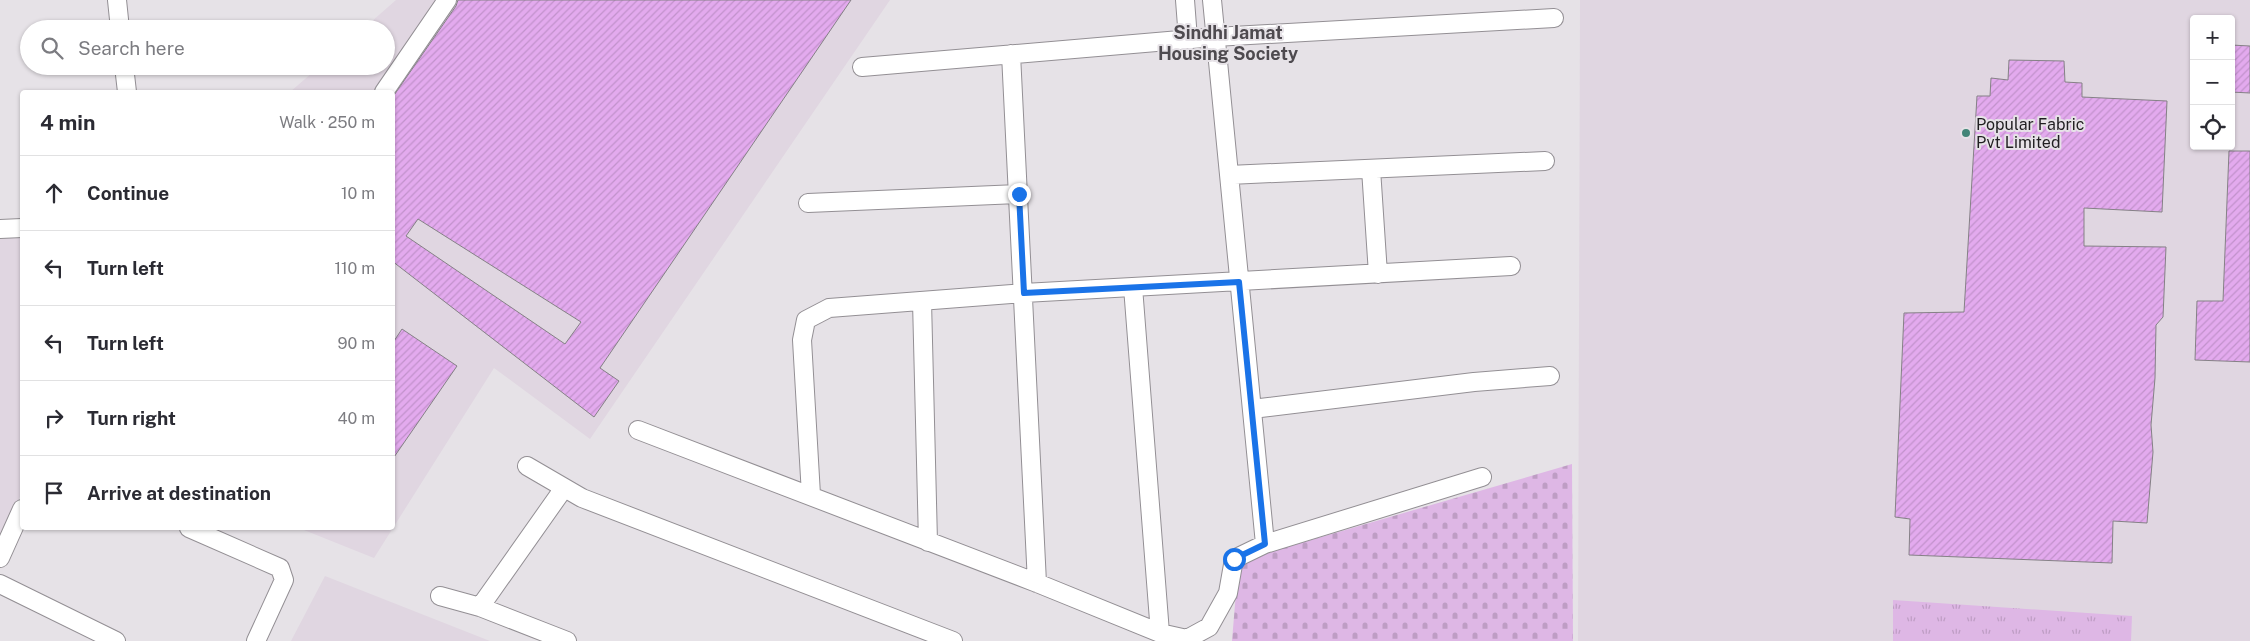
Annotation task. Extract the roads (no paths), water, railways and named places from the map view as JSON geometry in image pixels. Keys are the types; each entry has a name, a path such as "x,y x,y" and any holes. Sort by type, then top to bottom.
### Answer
{"street":[{"path":"117,0 119,20"},
{"path":"385,90 447,0"},
{"path":"1185,0 1188,39"},
{"path":"1212,0 1265,544"},
{"path":"862,66 1215,37 1554,18"},
{"path":"1011,54 1038,583"},
{"path":"125,75 126,90"},
{"path":"1229,175 1545,161"},
{"path":"1371,169 1378,274"},
{"path":"808,203 1019,194"},
{"path":"0,229 20,228"},
{"path":"811,496 802,340 806,320 830,308 1024,293 1511,266"},
{"path":"1132,287 1160,633"},
{"path":"922,301 928,542"},
{"path":"1252,409 1474,382 1550,376"},
{"path":"638,430 1038,583 1160,633 1187,638 1209,627 1228,593 1234,559 1265,544 1482,478"},
{"path":"527,466 582,498 953,641"},
{"path":"480,607 564,488"},
{"path":"0,558 20,513"},
{"path":"194,530 280,568 284,580 256,641"},
{"path":"0,584 116,641"},
{"path":"440,596 480,607 567,641"}],"place":[{"name":"Popular Fabric Pvt Limited","path":"1966,133"}],"district":[{"name":"Sindhi Jamat Housing Society","path":"1228,43"}]}
